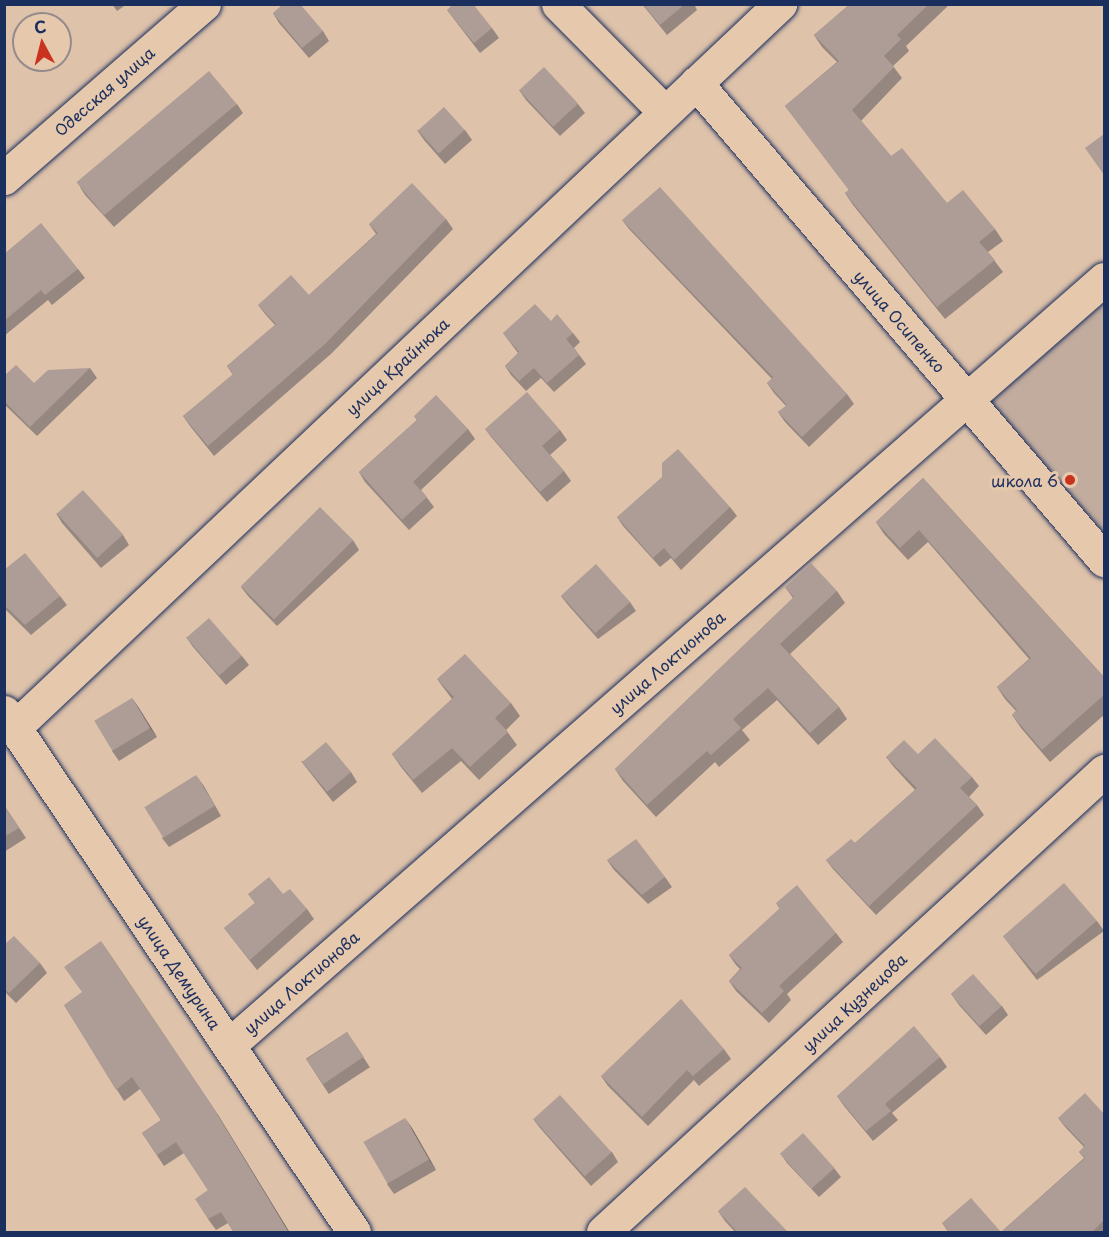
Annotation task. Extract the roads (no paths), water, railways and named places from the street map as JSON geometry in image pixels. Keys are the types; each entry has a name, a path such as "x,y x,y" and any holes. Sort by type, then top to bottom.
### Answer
{"street":[{"name":"Одесская улица","path":"4,178 204,4"},
{"path":"558,4 665,112"},
{"name":"улица Крайнюка","path":"10,720 780,4"},
{"name":"улица Осипенко","path":"696,83 1104,560"},
{"name":"улица Локтионова","path":"229,1046 1104,279"},
{"name":"улица Демурина","path":"10,720 354,1233"},
{"name":"улица Кузнецова","path":"603,1233 1104,771"}],"place":[{"name":"школа 6","path":"1070,480"}]}
